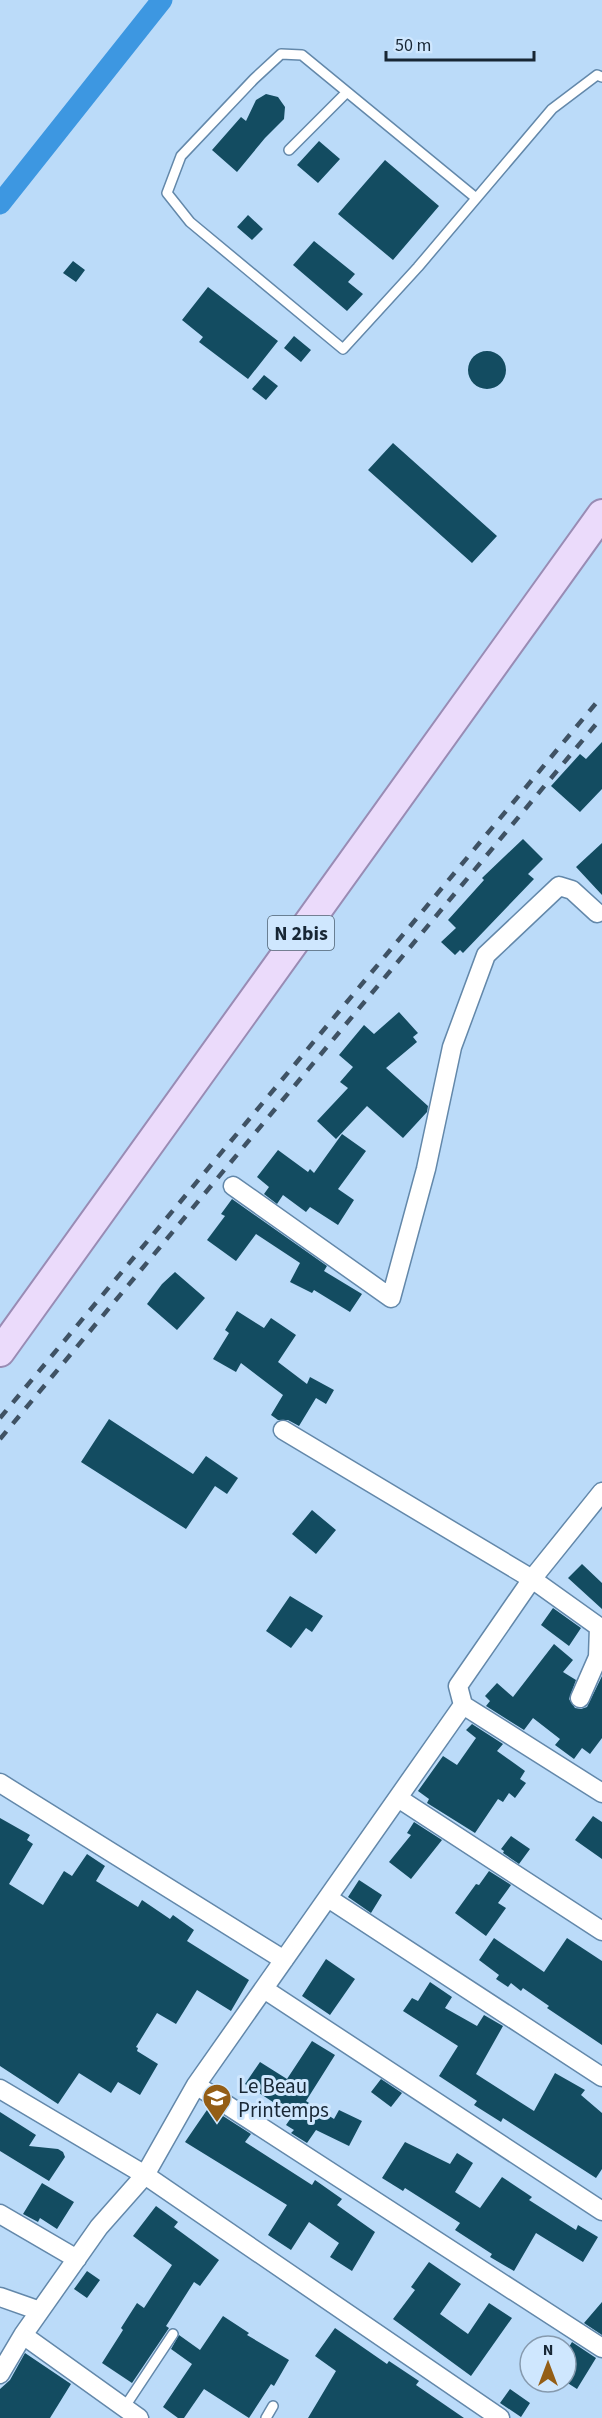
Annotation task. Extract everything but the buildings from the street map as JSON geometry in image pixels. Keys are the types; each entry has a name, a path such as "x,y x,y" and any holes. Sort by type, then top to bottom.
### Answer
{"main road":[{"name":"N 2bis","path":"0,1352 602,514"}],"street":[{"path":"233,1186 391,1298 426,1169 452,1047 486,955 559,886 572,890 600,914"},
{"path":"283,1430 532,1579 599,1627 598,1658 580,1698"},
{"path":"602,1492 532,1579 458,1686 464,1705 602,1793"},
{"path":"0,2374 23,2335 99,2227 145,2175 196,2085 464,1705"},
{"path":"0,1783 284,1960"},
{"path":"398,1798 602,1931"},
{"path":"328,1898 602,2077"},
{"path":"264,1989 602,2211"},
{"path":"196,2085 602,2348"},
{"path":"0,2089 145,2175 501,2418"},
{"path":"0,2214 77,2259"},
{"path":"0,2297 40,2311"},
{"path":"23,2335 131,2413"}],"lane":[{"path":"476,198 302,55 281,54 181,156 167,193 190,222 343,349 418,267 552,109 597,75 602,77"},
{"path":"289,150 347,92"},
{"path":"131,2413 172,2334"},
{"path":"266,2418 273,2406"}],"waterway":[{"path":"0,204 162,0"}],"railway":[{"path":"0,1418 602,696"},
{"path":"0,1439 602,717"}],"place":[{"name":"Le Beau Printemps","path":"217,2124"}]}
